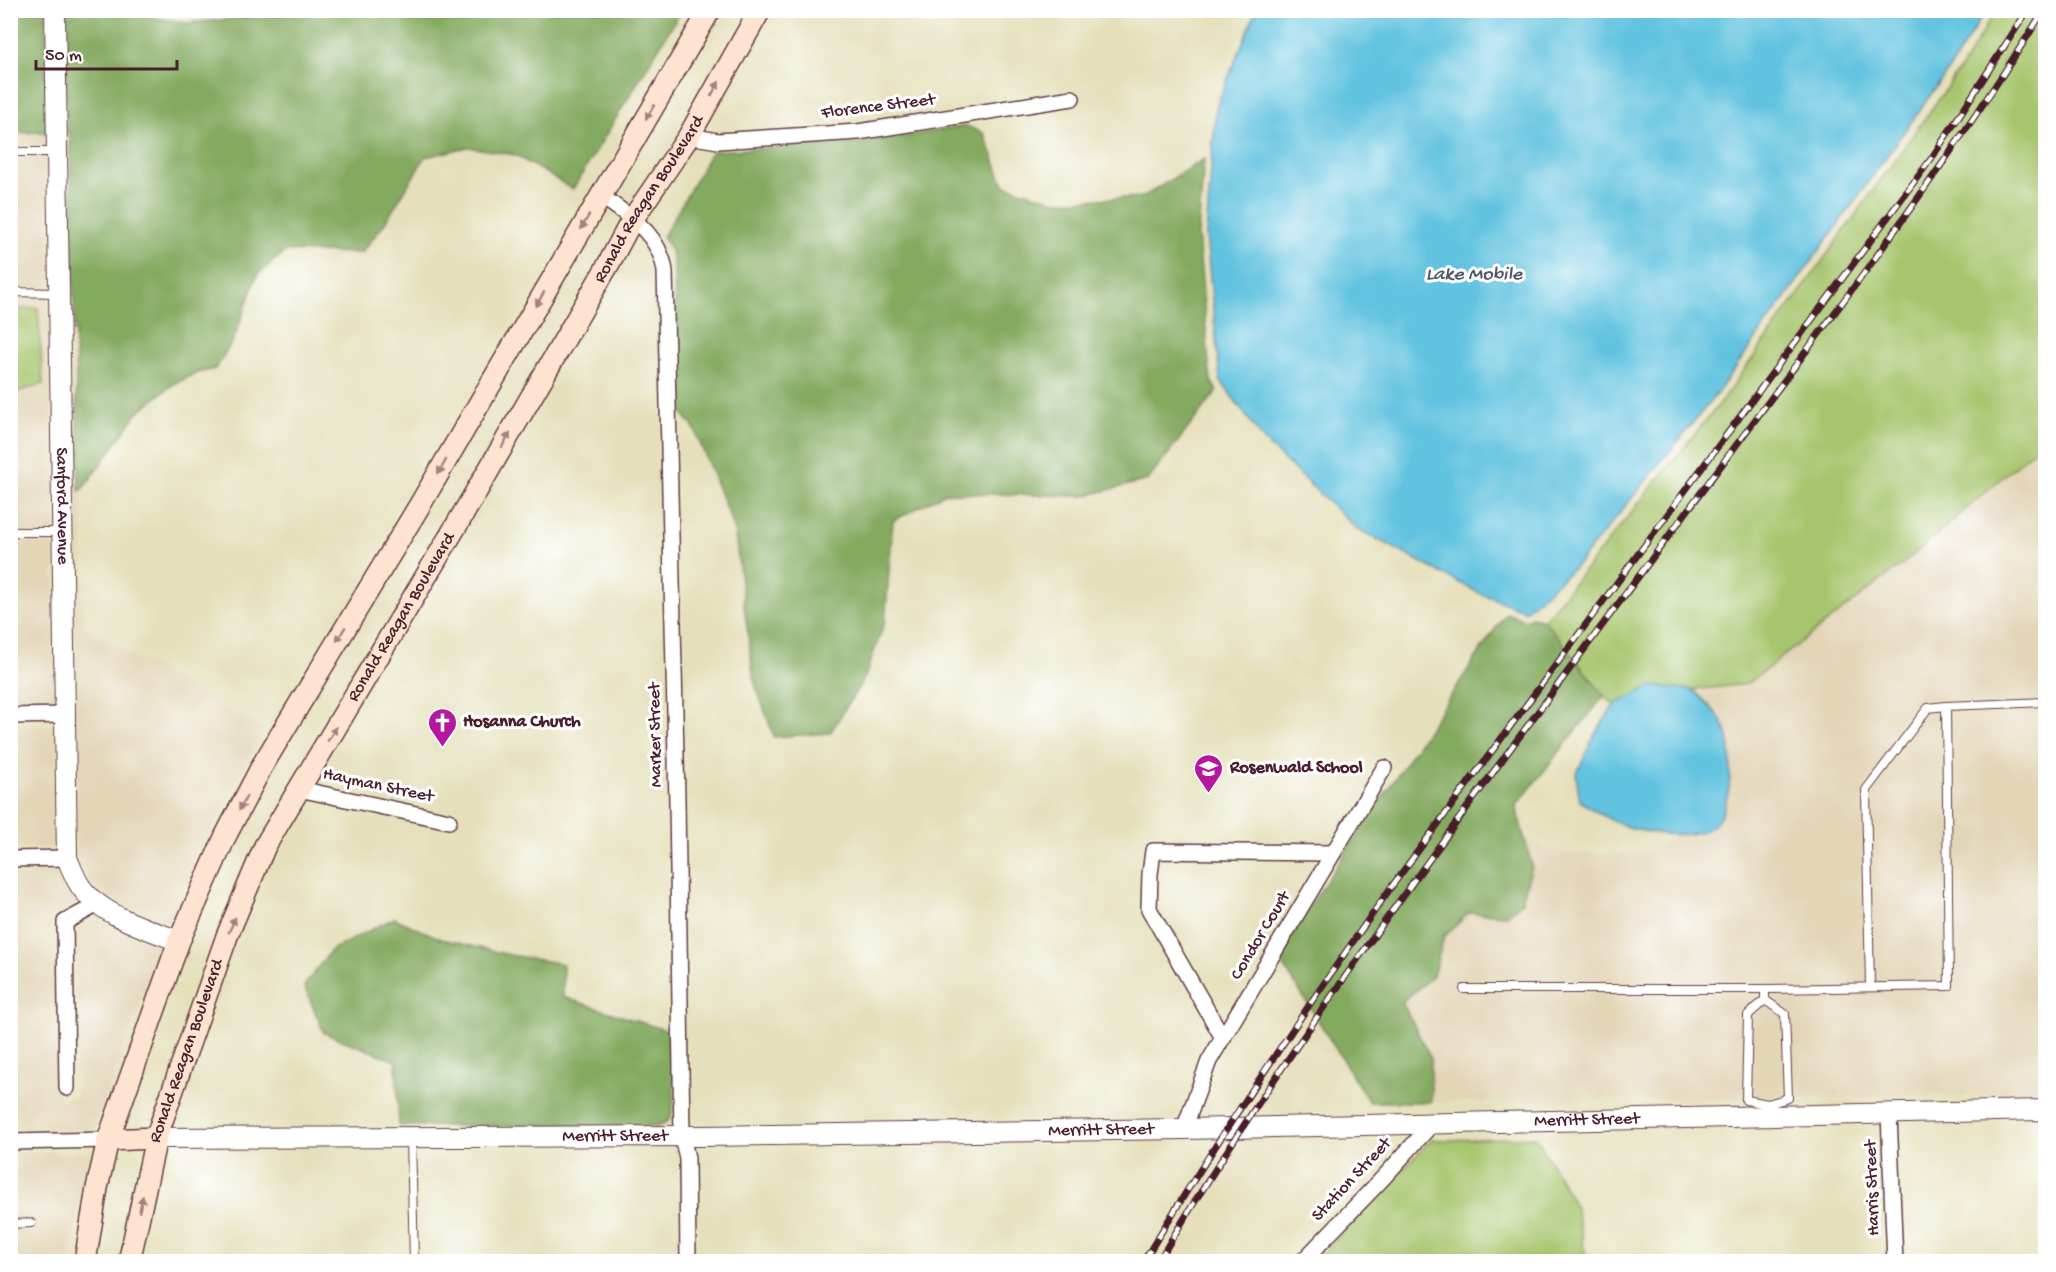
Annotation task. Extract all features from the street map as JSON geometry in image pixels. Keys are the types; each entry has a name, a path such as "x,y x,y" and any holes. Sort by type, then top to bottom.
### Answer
{"main road":[{"path":"85,1262 97,1188 108,1140 179,940 226,835 261,766 421,503 710,10"},
{"name":"Ronald Reagan Boulevard","path":"129,1262 156,1138 227,936 265,846 585,305 632,220 689,136 760,10"},
{"path":"108,1140 156,1138"}],"street":[{"name":"Sanford Avenue","path":"55,10 68,858 79,884 98,904 138,926 179,940"},
{"name":"Florence Street","path":"689,136 718,141 858,132 1072,98"},
{"name":"Marker Street","path":"600,195 649,234 662,256 664,271 677,801 682,1136 687,1158 688,1262"},
{"path":"10,716 66,716"},
{"name":"Condor Court","path":"1184,1129 1209,1061 1384,768"},
{"name":"Hayman Street","path":"299,789 449,821"},
{"path":"1223,1038 1149,909 1153,850 1333,853"},
{"path":"10,859 68,858"},
{"path":"67,1088 65,922 98,904"},
{"name":"Merritt Street","path":"156,1138 682,1136 1184,1129 1431,1125 1768,1111 1889,1114 2046,1110"},
{"name":"Harris Street","path":"1889,1114 1895,1262"},
{"name":"Station Street","path":"1302,1262 1431,1125"},
{"path":"10,1142 108,1140"}],"lane":[{"path":"10,152 57,152"},
{"path":"10,292 59,293"},
{"path":"10,532 63,532"},
{"path":"1870,987 1866,790 1928,708 2046,702"},
{"path":"1464,989 1765,989 1948,986 1946,706"},
{"path":"1765,989 1765,1000 1748,1015 1746,1100 1768,1111 1788,1098 1785,1014 1765,1000"},
{"path":"411,1137 414,1262"},
{"path":"10,1224 31,1223"}],"shaded area":[{"path":"47,132 56,705 11,705 11,394 43,384 38,308 11,309 10,133"},
{"path":"67,132 70,132 79,491 83,489 83,626 263,730 229,795 168,925 141,915 105,896 102,890 99,891 87,878 77,856"},
{"path":"2045,440 2045,1094 1431,1102 1431,1059 1402,1002 1433,976 1444,937 1469,913 1507,915 1532,867 1527,842 1552,852 1607,854 1655,849 1679,834 1707,830 1720,816 1727,799 1731,756 1704,700 1693,690 1747,683 1904,563"},
{"path":"56,726 58,848 11,848 10,727"},
{"path":"10,870 62,870 80,902 61,913 55,923 58,1099 77,1098 75,929 96,917 159,945 94,1130 11,1132"},
{"path":"89,1152 70,1261 11,1261 10,1153"}],"green space":[{"path":"10,11 46,11 47,132 11,133"},
{"path":"65,11 120,11 186,23 304,11 681,11 573,189 515,155 468,147 425,157 383,226 361,253 286,251 257,275 234,339 215,369 197,373 174,384 139,411 83,489 79,491"},
{"path":"1995,11 2045,11 2045,440 1904,563 1747,684 1693,690 1651,686 1614,705 1604,696 1544,620 1724,398 1961,68"},
{"path":"966,126 984,133 1004,185 1056,201 1143,197 1204,159 1198,234 1211,381 1217,391 1148,480 1084,496 945,493 893,521 885,621 865,677 830,733 774,737 754,681 734,528 694,428 678,408 674,271 671,251 663,237 712,151 858,143"},
{"path":"38,308 43,384 11,394 11,309"},
{"path":"1506,613 1525,620 1532,617 1544,620 1604,696 1516,806 1532,867 1521,903 1507,915 1469,913 1444,937 1433,976 1402,1002 1431,1059 1431,1102 1369,1102 1277,955"},
{"path":"394,918 441,939 510,955 563,964 563,997 671,1032 674,1101 670,1118 658,1126 399,1126 396,1061 324,1033 304,986 331,950"},
{"path":"1536,1137 1575,1205 1587,1261 1316,1261 1432,1139"}],"water":[{"name":"Lake Mobile","path":"1256,10 1985,11 1954,62 1718,392 1578,564 1525,611 1477,592 1356,528 1265,442 1220,380 1206,235 1216,107"},
{"path":"1651,686 1693,690 1717,715 1727,733 1730,771 1726,801 1714,824 1705,830 1683,834 1644,831 1611,820 1580,801 1576,775 1595,734 1614,705"}],"railway":[{"path":"1143,1262 1264,1072 1392,886 1931,159 2028,10"},
{"path":"1158,1262 1241,1130 1373,937 1865,272 1957,142 2044,10"}],"place":[{"name":"Hosanna Church","path":"442,748"},
{"name":"Rosenwald School","path":"1209,794"}]}
